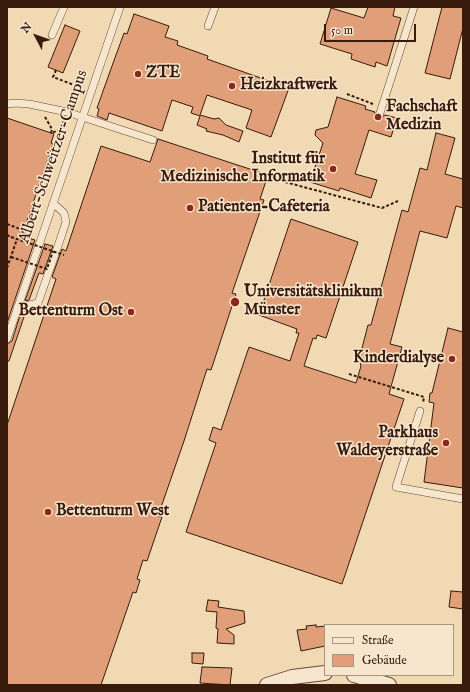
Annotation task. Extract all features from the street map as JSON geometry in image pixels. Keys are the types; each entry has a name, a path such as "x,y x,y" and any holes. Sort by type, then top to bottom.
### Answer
{"street":[{"path":"267,685 292,677 324,673"},
{"path":"358,676 389,685"}],"lane":[{"path":"52,35 64,7"},
{"name":"Albert-Schweitzer-Campus","path":"7,339 120,7"},
{"path":"208,26 215,7"},
{"path":"380,113 414,7"},
{"path":"7,104 14,103 39,106 82,117 153,140"},
{"path":"17,308 38,303 66,222 64,213 53,203"},
{"path":"420,411 396,487 463,499"}],"path":[{"path":"56,70 53,77 91,92"},
{"path":"347,94 372,104 382,105"},
{"path":"39,106 52,129 51,133 60,130"},
{"path":"285,182 382,208 398,201"},
{"path":"7,224 20,229 28,237 40,241"},
{"path":"7,236 64,255"},
{"path":"7,268 17,239"},
{"path":"11,257 47,269 53,251"},
{"path":"349,374 424,397 420,411"}],"building":[{"path":"368,7 395,7 393,16 401,18 387,66 376,62 375,67 351,59 352,54 320,44 331,8 364,18"},
{"path":"442,7 463,7 463,28 450,79 425,73"},
{"path":"134,14 169,26 165,37 178,41 177,45 208,56 207,59 289,88 271,137 246,128 252,110 207,95 200,115 214,119 219,118 226,125 243,131 239,142 223,135 206,131 207,129 197,125 200,116 191,113 193,107 172,100 162,131 109,113 107,120 97,116 99,109 97,108 112,66 124,33 127,34"},
{"path":"65,25 80,31 63,73 48,67"},
{"path":"337,97 366,106 365,109 375,112 378,118 385,115 397,118 391,137 369,130 355,174 377,180 371,198 340,188 339,191 310,182 323,143 315,135 316,130 328,127"},
{"path":"7,118 54,134 51,143 53,144 22,236 35,240 7,323"},
{"path":"436,133 455,138 445,174 463,179 463,208 456,206 447,238 420,231 390,344 402,347 389,394 404,399 342,584 186,532 216,443 209,440 213,427 221,430 249,347 290,361 299,333 296,333 297,329 259,315 291,219 358,242 326,338 317,335 316,339 313,338 304,366 356,383 361,366 359,360 368,325 371,325 402,210 408,212 420,168 427,170"},
{"path":"158,139 268,175 260,199 264,200 232,293 236,294 211,370 207,369 158,516 162,517 147,561 143,560 137,579 140,580 136,593 133,592 101,685 7,685 7,425 56,279 52,277 62,249 66,251 101,146 150,162"},
{"path":"45,244 53,246 43,274 39,273 29,300 25,301"},
{"path":"26,311 9,361 7,361 7,344 12,341 21,312"},
{"name":"Parkhaus Waldeyerstraße","path":"448,328 463,332 463,488 424,482 434,403 429,402 430,393 432,393"},
{"path":"451,591 463,592 463,609 449,607"},
{"path":"208,600 219,601 218,607 244,611 245,623 226,629 234,635 234,644 217,643 217,612 206,611"},
{"path":"306,626 324,626 324,646 301,651 297,630 307,629"},
{"path":"192,653 204,653 203,664 192,663"},
{"path":"202,667 232,668 230,685 200,683"}],"place":[{"name":"ZTE","path":"138,74"},
{"name":"Heizkraftwerk","path":"232,86"},
{"name":"Fachschaft Medizin","path":"378,117"},
{"name":"Institut für Medizinische Informatik","path":"333,169"},
{"name":"Patienten-Cafeteria","path":"190,208"},
{"name":"Universitätsklinikum Münster","path":"235,302"},
{"name":"Bettenturm Ost","path":"131,312"},
{"name":"Kinderdialyse","path":"452,359"},
{"name":"Parkhaus Waldeyerstraße","path":"446,443"},
{"name":"Bettenturm West","path":"48,512"}]}
